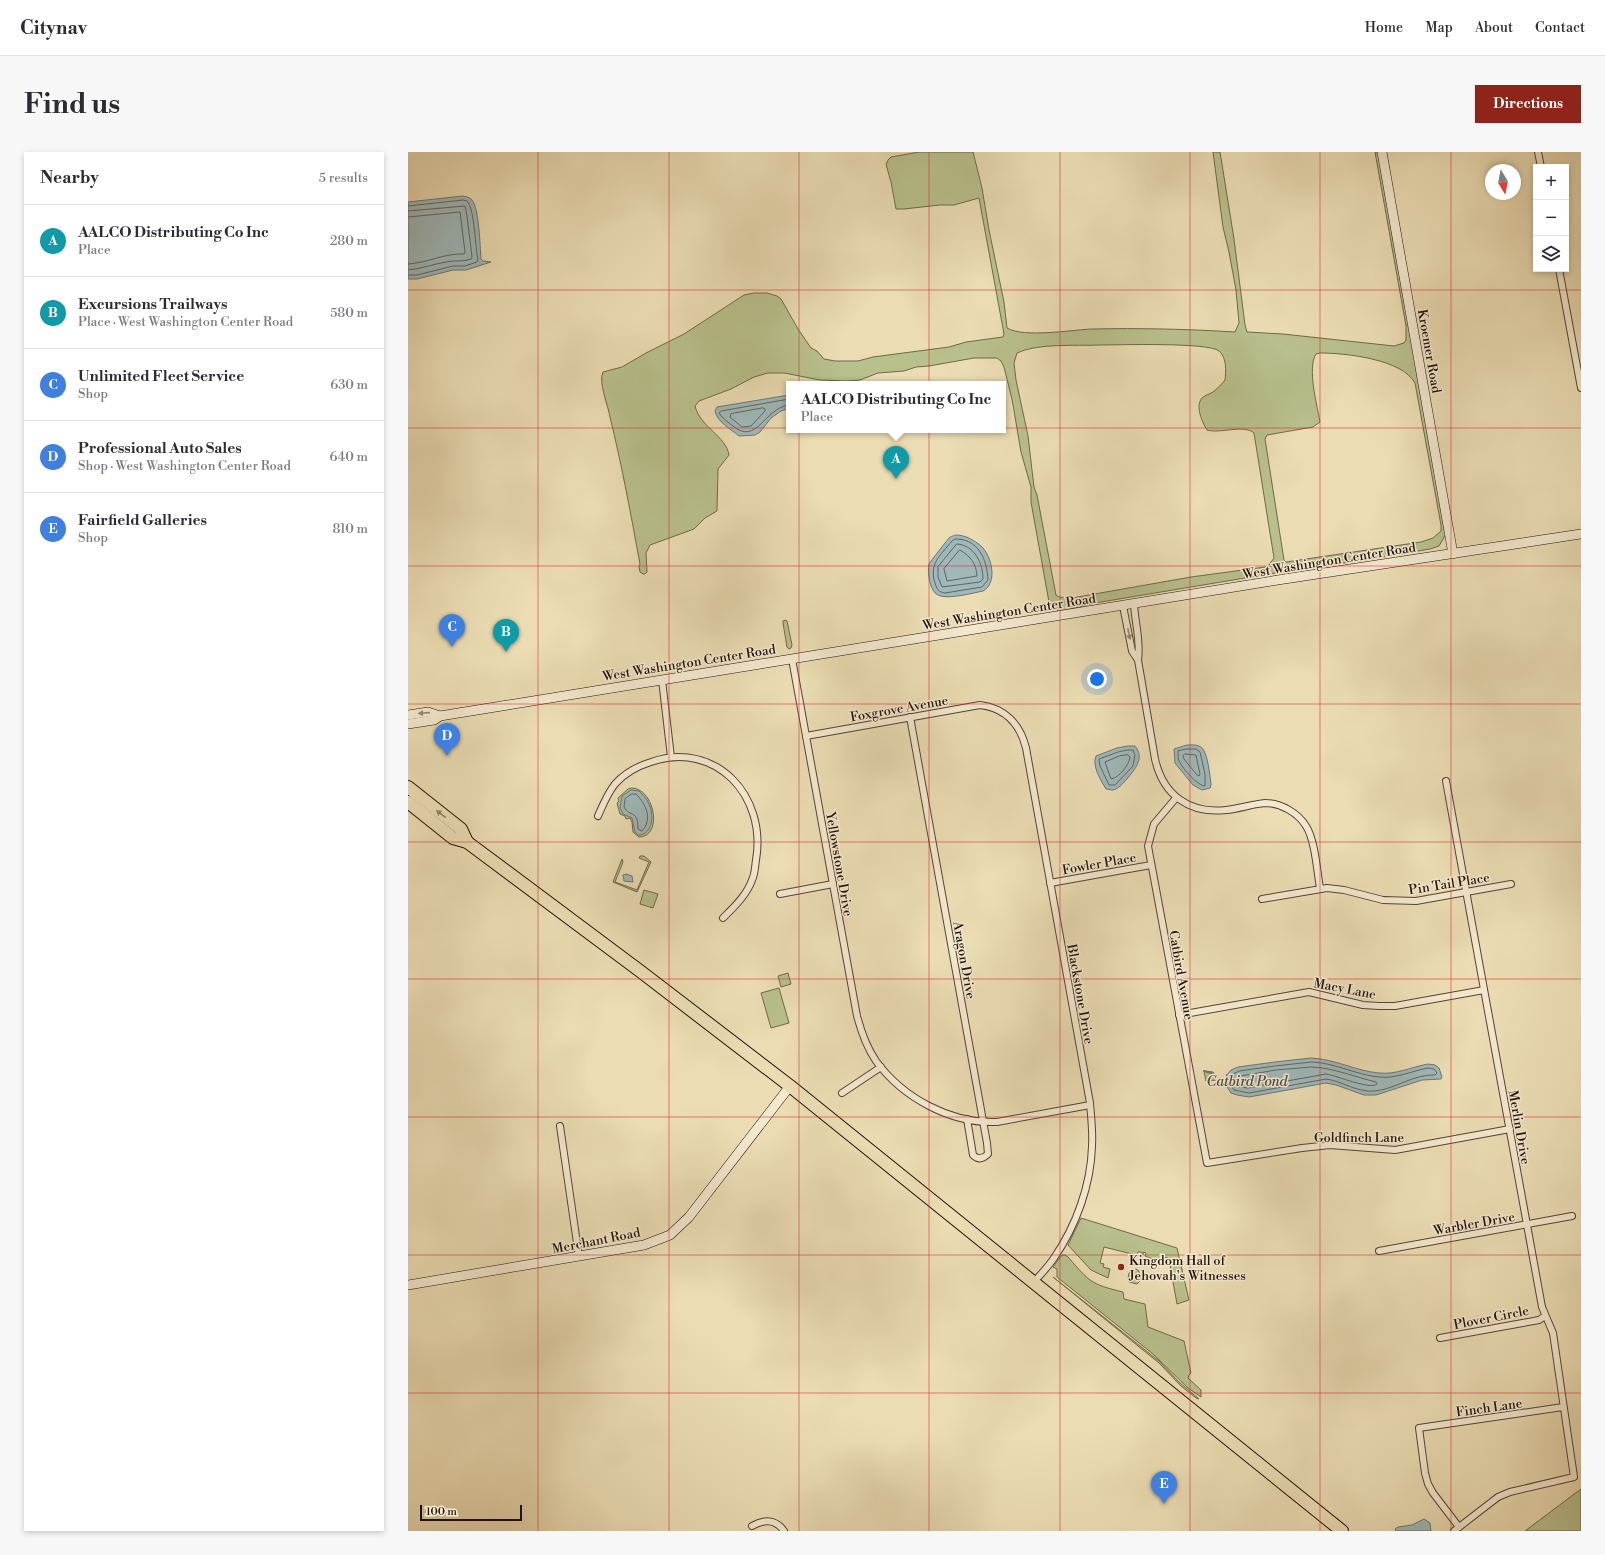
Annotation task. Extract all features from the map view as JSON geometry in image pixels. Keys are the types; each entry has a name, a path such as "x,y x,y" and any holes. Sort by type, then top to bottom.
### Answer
{"highway":[{"path":"408,787 461,829 467,842"},
{"path":"408,802 453,838 467,842 640,970 790,1086 1342,1531"}],"main road":[{"name":"Kroemer Road","path":"1382,152 1453,554"},
{"name":"West Washington Center Road","path":"408,724 434,720 440,716 1284,579 1581,534"},
{"name":"West Washington Center Road","path":"408,715 428,712 440,716"},
{"name":"Merchant Road","path":"408,1285 644,1246 670,1235 689,1217 790,1086"}],"street":[{"path":"1538,152 1540,164"},
{"path":"1560,272 1581,388"},
{"path":"1134,604 1138,637 1138,660 1157,767 1164,782 1176,798 1195,807 1210,811 1228,810 1265,803 1282,806 1302,820 1309,832 1320,888 1262,899"},
{"path":"1123,606 1132,652 1138,660"},
{"name":"Yellowstone Drive","path":"792,659 857,1016 870,1051 881,1067 912,1096 940,1111 967,1119 1004,1121 1090,1105"},
{"path":"662,680 672,757"},
{"name":"Foxgrove Avenue","path":"806,736 971,706 987,706 995,709"},
{"name":"Blackstone Drive","path":"995,709 1016,724 1023,739 1090,1105 1092,1148 1085,1192 1068,1236 1055,1258 1034,1282"},
{"name":"Aragon Drive","path":"910,717 983,1121 988,1154 982,1158 979,1159 972,1152 967,1119"},
{"path":"598,816 605,800 616,784 629,772 644,764 659,759 672,757 690,758 703,761 728,774 742,789 751,805 756,820 758,842 752,881 739,901 723,918"},
{"name":"Merlin Drive","path":"1446,781 1542,1307 1553,1333 1574,1477 1510,1492 1498,1497 1456,1529"},
{"name":"Catbird Avenue","path":"1176,798 1159,817 1151,830 1148,846 1178,1015 1207,1163"},
{"name":"Fowler Place","path":"1050,883 1151,865"},
{"path":"780,894 833,884"},
{"name":"Pin Tail Place","path":"1320,888 1335,888 1383,900 1406,902 1426,900 1511,884"},
{"name":"Macy Lane","path":"1178,1015 1310,992 1363,1004 1379,1006 1402,1005 1484,990"},
{"path":"842,1093 881,1067"},
{"path":"560,1126 579,1257"},
{"name":"Goldfinch Lane","path":"1207,1163 1330,1145 1395,1150 1510,1129"},
{"name":"Warbler Drive","path":"1379,1252 1572,1216"},
{"name":"Plover Circle","path":"1440,1338 1539,1320 1545,1316"},
{"name":"Finch Lane","path":"1456,1529 1428,1484 1418,1429 1422,1427 1563,1407"},
{"path":"752,1526 761,1521 768,1520 779,1524 784,1531"}],"green space":[{"path":"919,152 973,152 982,188 1004,302 1007,328 1024,333 1092,329 1181,329 1235,332 1239,323 1236,290 1223,227 1213,152 1220,152 1247,332 1283,334 1394,346 1404,343 1406,340 1406,326 1375,152 1378,152 1446,534 1439,546 1430,549 1377,558 1275,573 1095,603 1058,612 1055,604 1050,604 1049,602 1031,502 1031,487 1021,452 1012,399 1004,367 1001,361 997,358 974,358 916,367 904,371 878,373 860,380 847,381 820,380 784,373 768,373 754,377 731,389 699,401 695,406 698,413 702,420 723,442 729,455 718,469 717,511 705,518 694,529 650,545 646,553 647,572 643,574 640,572 640,564 622,472 602,387 603,372 622,367 684,334 744,295 754,293 767,293 781,299 811,348 817,351 824,359 835,361 858,361 873,357 949,347 966,342 1003,337 1004,334 979,198 954,205 896,209 886,164 891,157","holes":["1181,345 1211,348 1222,354 1226,373 1225,380 1213,392 1202,398 1200,401 1199,410 1207,430 1218,431 1244,429 1250,430 1254,433 1274,558 1269,565 1265,567 1191,577 1072,598 1059,597 1056,595 1037,495 1034,487 1028,436 1016,380 1014,363 1017,353 1046,346","1316,354 1358,356 1386,363 1398,368 1408,375 1415,383 1441,525 1441,531 1433,538 1421,542 1286,562 1284,560 1265,439 1267,435 1313,427 1320,422 1312,368 1313,360"]},
{"path":"786,620 792,645 789,649 787,647 783,623 783,621"},
{"path":"632,788 640,790 646,796 651,804 653,813 651,829 647,835 639,837 633,832 630,818 626,819 625,816 620,814 617,803 619,801 618,798 628,789"},
{"path":"640,856 644,856 651,862 637,892 613,882 622,859 623,862 615,882 637,890 649,862 639,858"},
{"path":"644,890 658,894 653,908 640,904"},
{"path":"788,973 791,984 781,987 778,976"},
{"path":"779,988 789,1023 771,1028 761,993"},
{"path":"1204,1071 1213,1072 1216,1080 1206,1081"},
{"path":"1081,1218 1177,1248 1189,1300 1177,1304 1170,1265 1167,1264 1168,1258 1163,1257 1161,1262 1145,1256 1146,1253 1143,1252 1143,1255 1141,1252 1138,1252 1136,1255 1104,1247 1100,1263 1104,1264 1103,1267 1110,1269 1108,1278 1091,1270 1068,1245"},
{"path":"1062,1255 1068,1257 1091,1281 1104,1287 1123,1292 1124,1299 1145,1304 1148,1327 1184,1341 1191,1373 1188,1378 1201,1390 1201,1397 1188,1388 1153,1354 1057,1277 1057,1269 1053,1267"},
{"path":"1136,1269 1139,1271 1140,1281 1137,1284 1129,1282 1128,1279 1129,1273"},
{"path":"1053,1277 1159,1361 1179,1382 1199,1399 1181,1386 1159,1363"},
{"path":"1581,1489 1581,1531 1525,1531"}],"water":[{"path":"463,196 472,200 476,211 479,228 481,259 483,261 491,262 466,270 453,270 417,279 408,279 408,202"},
{"path":"786,396 786,409 771,418 760,432 755,435 739,436 718,419 715,411 717,407"},
{"path":"956,535 972,540 985,550 992,569 992,576 988,587 983,591 947,597 938,595 933,590 928,568 929,564 950,537"},
{"path":"1187,745 1199,746 1204,751 1209,771 1210,788 1202,790 1193,785 1175,763 1174,749"},
{"path":"1135,746 1138,750 1139,759 1136,767 1118,788 1114,790 1106,789 1096,768 1096,756 1117,748"},
{"path":"631,790 639,791 647,800 651,808 651,823 647,832 643,834 638,835 635,832 632,818 623,814 620,808 622,796"},
{"path":"626,874 632,876 633,882 624,881 623,875"},
{"name":"Catbird Pond","path":"1311,1058 1329,1060 1362,1070 1379,1073 1397,1072 1428,1064 1435,1065 1439,1068 1442,1077 1441,1079 1422,1080 1376,1095 1364,1095 1326,1083 1249,1097 1231,1093 1226,1085 1226,1075 1231,1070 1238,1067"},
{"path":"1424,1519 1430,1523 1431,1531 1396,1531 1395,1529 1398,1527 1412,1525"}],"waterway":[{"path":"1204,1071 1214,1074"}],"place":[{"name":"AALCO Distributing Co Inc","path":"896,479"},
{"name":"Unlimited Fleet Service","path":"452,647"},
{"name":"Excursions Trailways","path":"506,652"},
{"name":"Professional Auto Sales","path":"447,756"},
{"name":"Kingdom Hall of Jehovah's Witnesses","path":"1121,1267"},
{"name":"Fairfield Galleries","path":"1164,1504"}]}
